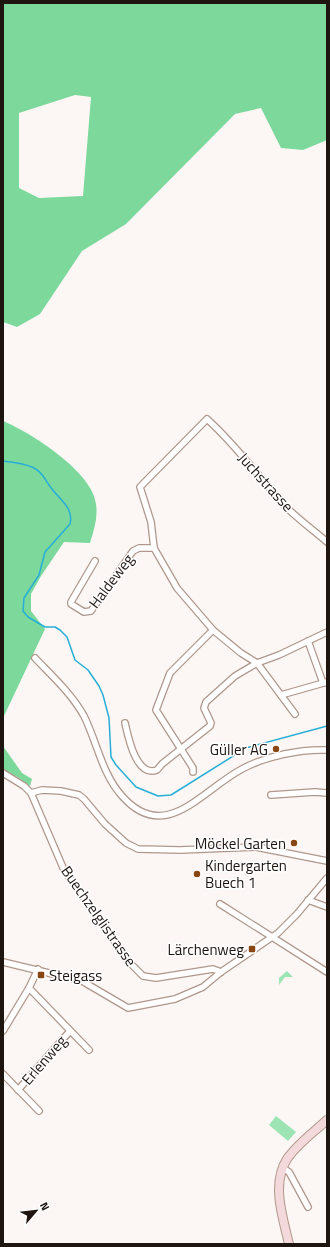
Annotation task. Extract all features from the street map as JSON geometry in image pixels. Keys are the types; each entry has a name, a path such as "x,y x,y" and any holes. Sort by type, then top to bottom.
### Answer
{"main road":[{"path":"289,1244 280,1199 280,1182 283,1168 291,1155 327,1120"}],"street":[{"name":"Juchstrasse","path":"154,548 150,515 140,487 207,419 228,438 241,456 287,507 327,542"},
{"name":"Haldeweg","path":"95,561 71,604 84,612 91,611 133,551 139,548 154,548"},
{"path":"154,548 177,588 213,630 242,653 257,662 294,714"},
{"path":"193,772 193,768 180,751 156,710 170,673 213,630"},
{"path":"125,723 136,759 145,768 152,771 157,770 162,764 210,726 211,723 204,708 206,702 235,676 257,662 279,655 327,632"},
{"path":"281,695 325,682 308,641"},
{"path":"35,658 72,698 83,716 115,787 128,803 151,814 162,816 174,814 229,776 258,762 297,752 327,750"},
{"name":"Buechzelglistrasse","path":"3,773 24,786 31,793 64,870 130,962 143,976 147,978 156,978 213,969 221,972"},
{"path":"31,793 42,790 61,791 79,795 126,843 138,849 180,850 256,847 327,861"},
{"path":"271,795 316,792 327,793"},
{"path":"3,962 38,969 82,981 124,1007 132,1008 175,999 203,987 221,972 274,937 327,878"},
{"path":"308,900 327,907"},
{"path":"220,904 327,972"},
{"path":"3,1031 29,988 38,969"},
{"path":"29,988 89,1050"},
{"name":"Erlenweg","path":"18,1090 70,1030"},
{"name":"Erlenweg","path":"3,1074 39,1111"},
{"path":"283,1168 289,1172 308,1207"}],"green space":[{"path":"3,3 327,3 327,140 303,150 281,148 261,108 235,114 126,224 82,251 40,314 17,327 3,322","holes":["75,95 91,97 83,196 39,198 19,188 19,113"]},
{"path":"3,421 15,426 44,444 72,467 84,479 92,492 96,504 95,524 90,543 64,542 41,576 31,594 31,611 45,629 4,716"},
{"path":"3,746 22,773 32,779 30,786 16,776 10,779 3,779"},
{"path":"287,971 293,977 285,977 279,985 279,978"},
{"path":"276,1116 296,1132 288,1141 269,1125"}],"waterway":[{"path":"3,461 23,464 37,470 66,505 70,513 70,524 45,552 39,575 24,598 23,611 28,617 45,627 55,627 60,630 67,637 75,660 88,670 99,686 109,718 111,757 116,765 136,787 158,796 171,795 246,748 327,726"}],"place":[{"name":"Güller AG","path":"276,749"},
{"name":"Möckel Garten","path":"294,843"},
{"name":"Kindergarten Buech 1","path":"197,874"},
{"name":"Lärchenweg","path":"252,949"},
{"name":"Steigass","path":"41,975"}]}
